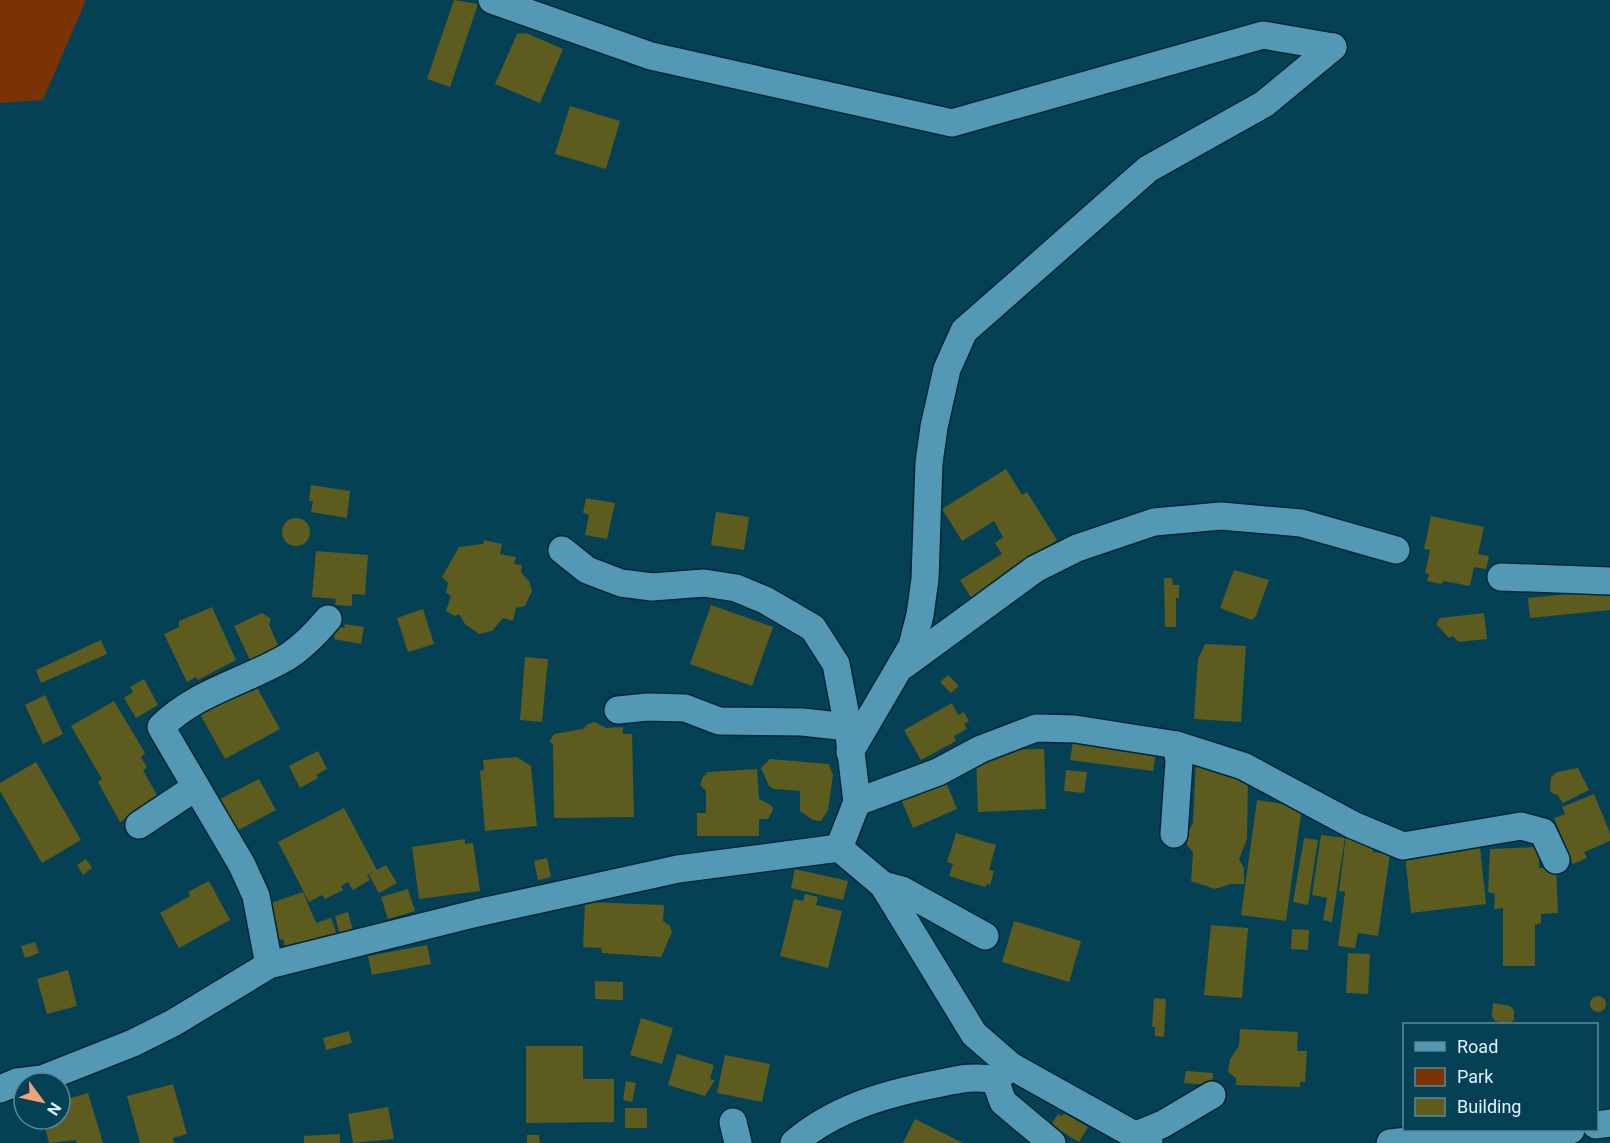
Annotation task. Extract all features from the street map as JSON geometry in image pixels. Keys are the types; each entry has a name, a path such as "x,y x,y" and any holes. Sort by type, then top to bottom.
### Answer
{"street":[{"path":"492,0 651,56 952,123 1263,35 1333,46 1264,104 1148,169 964,331 947,369 934,427 929,463 927,550 922,603 912,646 901,668 849,740"},
{"path":"901,668 1035,569 1077,548 1154,522 1221,516 1301,523 1396,550"},
{"path":"562,550 587,570 621,584 652,587 704,583 736,588 765,600 813,628 836,664 857,802 839,848"},
{"path":"1501,577 1610,581"},
{"path":"269,965 256,896 242,865 161,727 176,711 233,681 286,657 314,636 328,619"},
{"path":"618,710 648,706 685,708 719,721 802,722 849,740"},
{"path":"857,802 938,772 981,749 1036,728 1075,729 1177,745 1243,766 1353,825 1403,846 1521,826 1543,832 1556,860"},
{"path":"1174,834 1179,762 1177,745"},
{"path":"139,825 196,787"},
{"path":"6,1081 42,1079 133,1043 173,1023 269,965 477,913 678,869 839,848 883,885 974,1034 1003,1073 1141,1139 1212,1095"},
{"path":"883,885 902,890 985,936"},
{"path":"794,1143 838,1114 871,1098 963,1078 1003,1073"},
{"path":"1003,1073 1003,1102 1052,1143"},
{"path":"1390,1143 1455,1136 1552,1131"}],"green space":[{"path":"0,0 86,0 43,100 0,103"}],"building":[{"path":"454,0 478,4 450,87 427,79"},
{"path":"526,33 563,49 540,103 495,84 517,34"},
{"path":"570,106 620,121 606,169 555,154"},
{"path":"1006,469 1022,495 1027,492 1057,540 972,599 960,580 1002,554 995,543 1003,537 994,521 962,541 942,509"},
{"path":"311,485 350,491 347,518 311,512 313,501 309,501"},
{"path":"586,498 615,503 607,539 585,535 589,515 583,513"},
{"path":"716,512 749,517 744,550 711,545"},
{"path":"1431,516 1484,527 1478,554 1489,556 1486,569 1474,567 1470,586 1444,581 1441,584 1427,581 1429,574 1425,573 1430,550 1424,549"},
{"path":"296,518 306,522 310,532 306,542 296,546 286,542 282,532 286,522"},
{"path":"484,540 502,544 500,554 516,557 514,564 522,565 521,572 529,581 532,591 525,606 516,608 513,621 503,618 492,631 479,634 465,624 459,614 455,616 446,611 451,596 446,593 448,583 442,577 459,547 483,544"},
{"path":"316,551 368,555 365,595 352,594 352,606 335,605 336,599 312,597"},
{"path":"1234,570 1269,580 1256,616 1252,620 1220,608"},
{"path":"1164,578 1172,578 1173,585 1179,585 1179,598 1176,598 1176,627 1165,627"},
{"path":"1610,590 1610,610 1530,618 1528,598"},
{"path":"711,605 773,627 752,686 690,664"},
{"path":"212,607 236,660 198,680 196,677 187,682 164,634 179,627 179,621"},
{"path":"423,609 434,644 408,652 397,618"},
{"path":"262,613 271,619 269,625 279,647 250,660 234,626"},
{"path":"1484,613 1487,639 1458,642 1453,636 1449,638 1436,624 1440,618"},
{"path":"345,624 364,627 361,644 334,639 336,626 344,628"},
{"path":"101,640 107,654 41,683 36,670"},
{"path":"1205,644 1246,646 1241,722 1194,719 1198,659"},
{"path":"525,657 548,659 542,722 520,720"},
{"path":"948,675 959,686 951,693 940,682"},
{"path":"144,679 158,705 136,718 124,698 133,692 130,687"},
{"path":"255,684 280,729 225,759 200,714"},
{"path":"45,695 63,734 43,744 25,705"},
{"path":"114,701 145,753 141,757 147,768 143,770 159,799 120,822 98,782 102,779 71,726"},
{"path":"952,703 958,715 964,712 969,721 964,724 967,729 954,736 956,741 921,760 904,730"},
{"path":"595,722 606,728 623,727 623,734 632,734 634,817 554,818 553,745 550,741 554,734 583,729"},
{"path":"1073,742 1156,753 1153,771 1070,760"},
{"path":"1044,749 1046,809 978,812 976,756 992,750"},
{"path":"318,751 327,769 316,775 318,778 300,788 289,766"},
{"path":"517,757 531,766 537,826 485,831 480,771 484,770 483,760"},
{"path":"770,759 829,764 833,775 828,810 821,821 813,820 800,811 800,791 774,789 769,786 761,768"},
{"path":"1196,759 1248,783 1247,839 1239,859 1244,868 1244,884 1231,884 1215,889 1191,881 1193,852 1187,845 1186,836 1193,823"},
{"path":"36,762 81,840 42,863 0,791 0,783"},
{"path":"1578,768 1589,790 1563,803 1557,795 1550,792 1551,777 1557,772"},
{"path":"757,769 759,799 772,806 773,810 768,819 759,819 759,836 697,836 697,813 706,813 706,791 700,785 703,777 708,772"},
{"path":"1066,770 1087,772 1084,793 1064,791"},
{"path":"259,779 276,810 231,834 214,802"},
{"path":"945,780 957,809 913,828 901,799"},
{"path":"1594,794 1610,833 1610,841 1584,852 1587,858 1573,864 1554,818 1565,814 1562,807"},
{"path":"1257,800 1302,807 1286,921 1241,915"},
{"path":"344,808 377,870 386,865 397,883 379,893 369,875 374,871 367,875 370,880 353,890 348,882 341,886 343,890 325,899 322,895 309,902 278,842"},
{"path":"956,833 996,845 989,870 994,871 990,885 987,884 985,887 949,876 953,864 947,862"},
{"path":"1321,835 1345,838 1332,922 1323,920 1327,898 1312,895"},
{"path":"1374,835 1373,852 1390,854 1378,936 1358,933 1355,948 1338,946 1345,892 1339,891 1346,836"},
{"path":"1304,838 1318,840 1308,905 1293,902"},
{"path":"465,839 465,844 473,843 480,891 419,899 412,847"},
{"path":"1480,847 1486,904 1411,913 1405,855"},
{"path":"1539,847 1539,868 1556,867 1558,913 1541,914 1541,923 1535,925 1535,966 1503,966 1503,908 1494,909 1495,894 1488,892 1490,849"},
{"path":"547,858 551,877 538,880 534,861"},
{"path":"86,859 92,868 83,875 77,865"},
{"path":"795,869 848,881 843,900 791,888"},
{"path":"209,881 230,920 179,948 160,913 190,896 188,892"},
{"path":"408,889 415,911 388,919 381,897"},
{"path":"303,892 316,923 331,918 339,940 288,957 283,939 277,941 265,905"},
{"path":"805,894 818,897 816,905 842,911 828,968 780,956 794,899 803,901"},
{"path":"585,902 664,905 663,921 670,926 672,932 661,957 602,953 601,948 583,947"},
{"path":"348,912 354,935 341,939 335,916"},
{"path":"1014,921 1081,941 1069,982 1002,962"},
{"path":"1211,925 1248,928 1242,998 1204,995"},
{"path":"1292,929 1309,930 1308,950 1291,949"},
{"path":"35,942 39,953 25,958 21,946"},
{"path":"427,945 431,964 372,975 368,956"},
{"path":"1348,953 1370,954 1368,994 1346,993"},
{"path":"68,970 77,1006 47,1014 37,979"},
{"path":"595,981 623,982 623,1000 595,999"},
{"path":"1595,996 1601,996 1606,1004 1604,1010 1595,1012 1590,1007 1590,1001"},
{"path":"1154,998 1166,999 1164,1037 1155,1036 1155,1027 1152,1027"},
{"path":"1493,1003 1510,1006 1514,1010 1514,1020 1510,1023 1495,1021 1492,1016"},
{"path":"641,1018 673,1028 662,1064 630,1055"},
{"path":"1240,1029 1298,1032 1297,1051 1307,1051 1305,1082 1300,1082 1300,1087 1236,1085 1236,1078 1228,1072 1230,1059 1239,1046"},
{"path":"349,1031 352,1043 326,1050 323,1038"},
{"path":"526,1046 583,1046 583,1079 614,1079 614,1122 526,1123"},
{"path":"677,1054 714,1065 710,1079 715,1080 705,1096 668,1085"},
{"path":"725,1055 770,1064 762,1102 717,1093"},
{"path":"1186,1071 1213,1073 1212,1085 1184,1083"},
{"path":"626,1081 636,1083 632,1102 623,1100"},
{"path":"173,1084 187,1134 173,1138 174,1143 140,1143 127,1096"},
{"path":"88,1093 103,1143 77,1143 76,1140 49,1143 46,1131 72,1131 72,1098"},
{"path":"388,1107 394,1139 353,1143 348,1114"},
{"path":"625,1108 647,1108 647,1128 625,1128"},
{"path":"1064,1113 1088,1127 1079,1142 1051,1125 1058,1114 1062,1116"},
{"path":"915,1119 963,1143 903,1143"},
{"path":"340,1134 340,1143 304,1143 304,1136"},
{"path":"527,1135 539,1135 540,1143 527,1143"}]}
